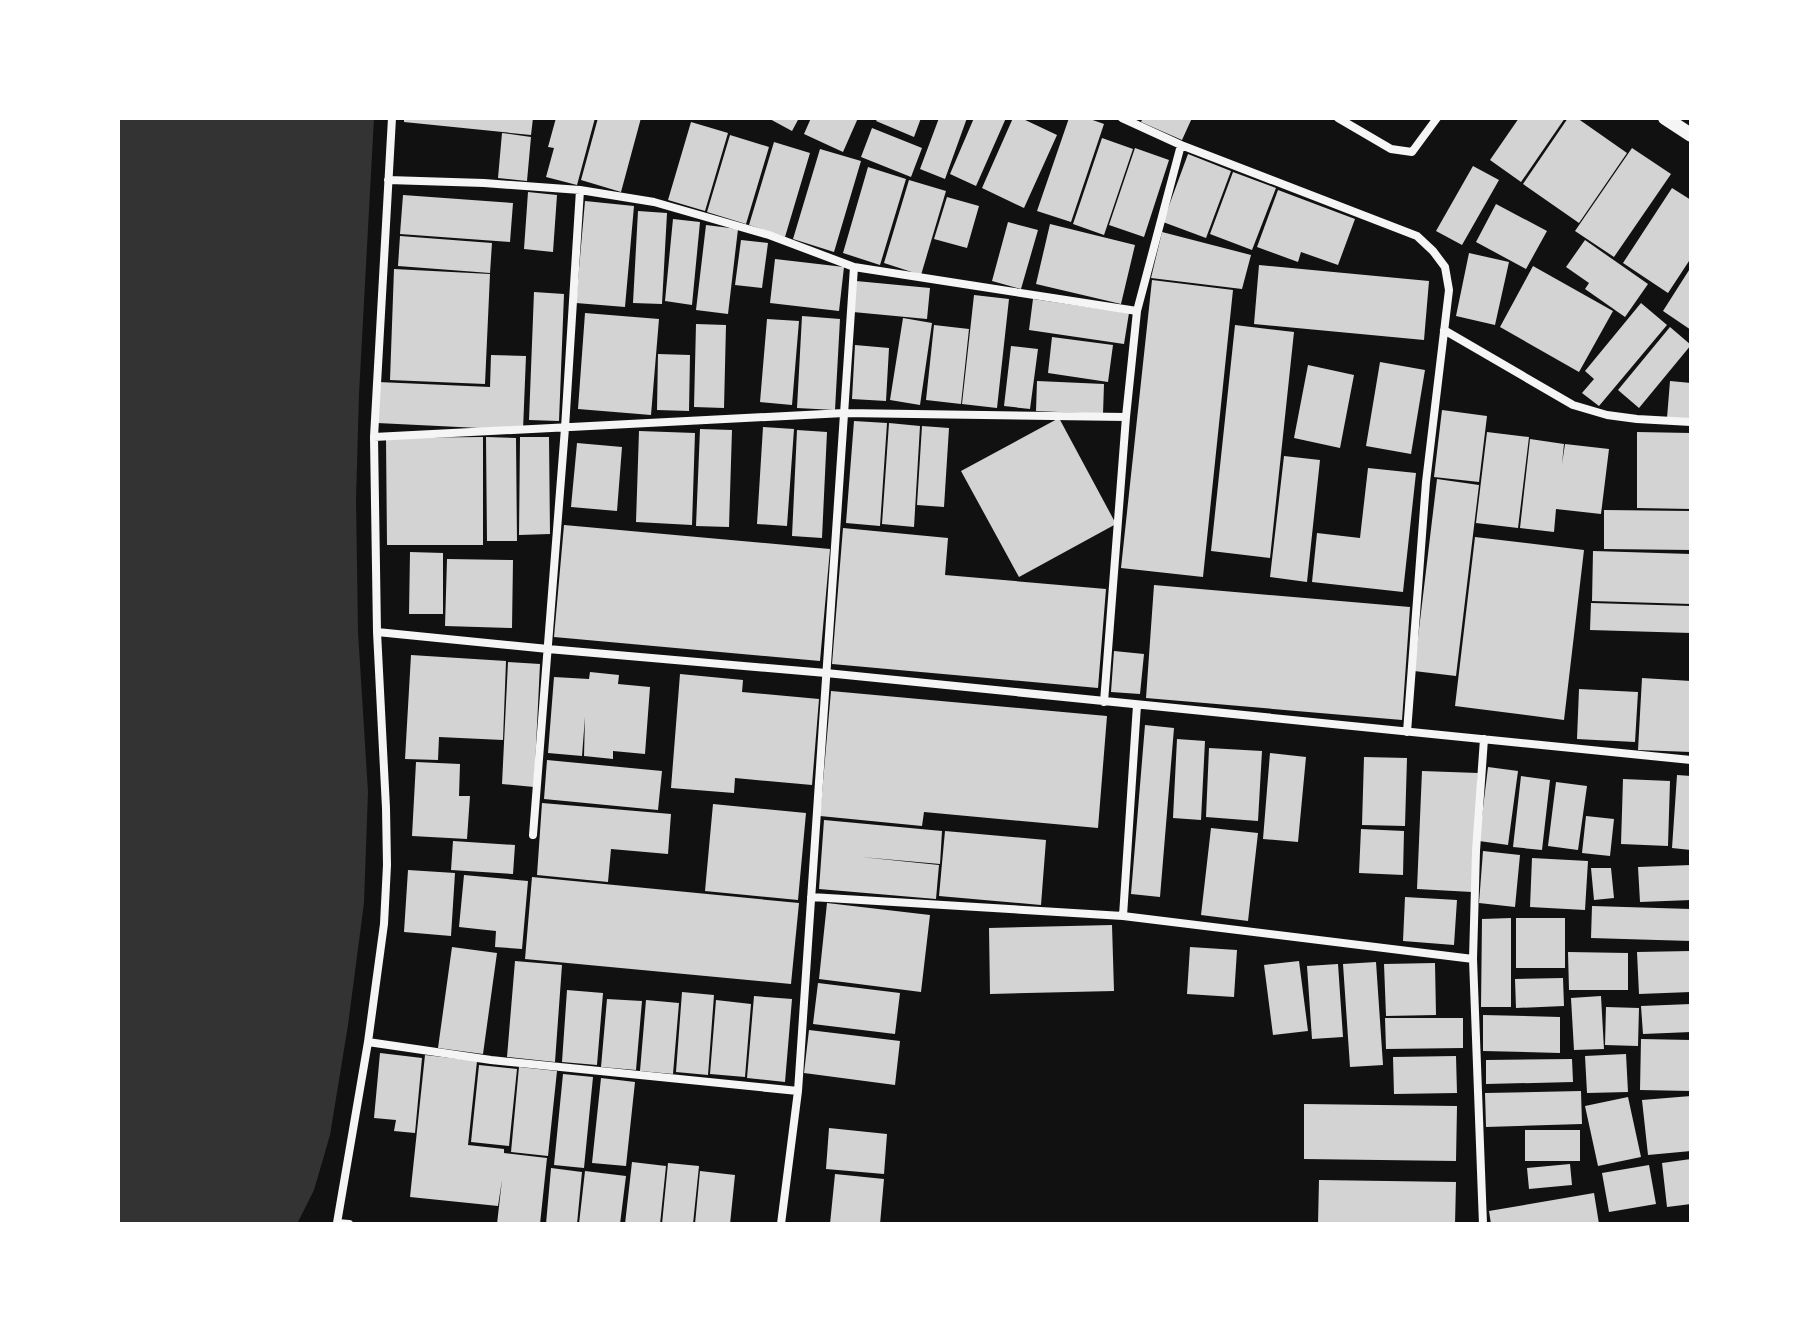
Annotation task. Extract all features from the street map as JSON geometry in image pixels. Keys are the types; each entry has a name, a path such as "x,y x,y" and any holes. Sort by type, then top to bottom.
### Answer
{"street":[{"path":"349,1224 337,1223 368,1042 384,924 387,865 377,632 374,437 392,118"},
{"path":"1122,118 1181,145 1417,236 1445,267 1449,290 1426,482 1407,732"},
{"path":"1338,118 1391,149 1412,152 1437,118"},
{"path":"1665,118 1691,135"},
{"path":"1104,702 1137,311 1181,145"},
{"path":"388,180 580,190 654,202 769,235 854,267 1137,311"},
{"path":"533,835 580,190"},
{"path":"781,1224 798,1091 854,267"},
{"path":"1444,330 1573,405 1607,415 1691,422"},
{"path":"374,437 844,413 1126,417"},
{"path":"377,632 826,673 1691,760"},
{"path":"1123,916 1137,705"},
{"path":"1483,1224 1473,959 1484,739"},
{"path":"811,897 1123,916 1473,959"},
{"path":"368,1042 491,1060 798,1091"}],"shaded area":[{"path":"118,118 374,118 356,499 358,632 368,792 364,903 330,1135 314,1190 297,1224 118,1224"}],"building":[{"path":"404,118 533,118 531,135 404,122"},
{"path":"556,118 595,118 577,185 546,177 554,148 548,147"},
{"path":"598,118 641,118 621,192 581,180"},
{"path":"768,118 799,118 792,131"},
{"path":"811,118 858,118 843,152 804,134"},
{"path":"878,118 921,118 914,137 876,121"},
{"path":"939,118 967,118 945,179 920,169"},
{"path":"974,118 1006,118 976,186 950,174"},
{"path":"1013,118 1021,118 1057,135 1024,208 982,188"},
{"path":"1069,118 1087,118 1104,124 1071,222 1037,211"},
{"path":"1143,118 1192,118 1182,140 1141,122"},
{"path":"1519,118 1565,118 1521,182 1490,160"},
{"path":"1568,118 1577,118 1627,153 1579,223 1523,184"},
{"path":"691,122 728,133 705,211 668,200"},
{"path":"872,128 922,148 911,177 861,157"},
{"path":"502,133 531,137 527,181 498,178"},
{"path":"730,135 769,147 746,224 707,212"},
{"path":"1102,138 1133,149 1104,235 1073,224"},
{"path":"774,142 810,153 785,237 749,225"},
{"path":"1135,148 1169,160 1144,237 1109,225"},
{"path":"1632,148 1671,174 1614,257 1575,231"},
{"path":"820,149 861,161 834,252 793,239"},
{"path":"1188,154 1231,171 1206,238 1163,222"},
{"path":"1473,166 1499,180 1462,245 1436,231"},
{"path":"868,167 906,179 880,265 843,253"},
{"path":"1233,172 1276,188 1252,250 1210,234"},
{"path":"909,180 946,191 921,275 884,263"},
{"path":"1672,188 1691,200 1691,258 1668,293 1623,263"},
{"path":"1278,190 1355,219 1338,265 1301,252 1298,262 1257,247"},
{"path":"528,192 557,195 553,252 524,249"},
{"path":"403,195 513,203 510,242 400,234"},
{"path":"947,197 979,206 967,248 934,239"},
{"path":"585,201 634,206 625,307 576,303"},
{"path":"1496,204 1547,231 1526,269 1476,242"},
{"path":"638,211 667,213 662,304 633,303"},
{"path":"673,219 700,222 692,305 665,301"},
{"path":"1008,222 1038,230 1021,289 992,281"},
{"path":"1050,224 1135,245 1121,304 1036,284"},
{"path":"706,225 738,229 728,314 696,310"},
{"path":"1162,232 1251,255 1242,289 1151,278"},
{"path":"400,236 492,243 490,273 398,266"},
{"path":"741,240 768,243 762,288 735,285"},
{"path":"1585,240 1648,284 1625,317 1585,289 1589,283 1566,267"},
{"path":"1469,253 1509,262 1495,325 1456,316"},
{"path":"775,259 844,267 839,311 770,303"},
{"path":"1259,265 1429,281 1424,340 1254,324"},
{"path":"1533,266 1613,311 1579,372 1500,327"},
{"path":"1691,267 1691,330 1663,311"},
{"path":"394,269 490,274 485,384 390,380"},
{"path":"1152,280 1233,290 1203,577 1121,568"},
{"path":"856,281 930,288 927,319 853,312"},
{"path":"534,292 564,294 559,421 529,420"},
{"path":"974,295 1009,299 997,408 962,404"},
{"path":"1033,299 1129,313 1124,344 1029,330"},
{"path":"1641,303 1667,325 1599,406 1582,393 1594,379 1585,371"},
{"path":"585,313 659,319 651,415 578,409"},
{"path":"802,316 840,319 835,410 797,408"},
{"path":"903,318 932,323 920,405 890,400"},
{"path":"767,319 799,321 792,405 760,402"},
{"path":"696,324 726,325 724,408 694,407"},
{"path":"934,325 969,329 961,404 926,400"},
{"path":"1235,325 1294,332 1270,558 1211,551"},
{"path":"1670,327 1691,345 1639,408 1618,390"},
{"path":"1052,337 1113,345 1108,382 1048,373"},
{"path":"855,345 889,348 886,401 852,399"},
{"path":"1011,346 1038,349 1030,409 1004,406"},
{"path":"658,354 690,355 689,411 657,410"},
{"path":"491,355 526,356 523,430 377,423 378,382 490,387"},
{"path":"1380,362 1425,370 1411,454 1366,446"},
{"path":"1308,365 1354,375 1340,448 1294,438"},
{"path":"1037,381 1104,384 1103,414 1036,411"},
{"path":"1670,381 1691,383 1691,419 1667,418"},
{"path":"1442,410 1487,416 1479,482 1434,477"},
{"path":"1059,418 1116,524 1019,577 961,471"},
{"path":"854,421 887,423 880,526 846,523"},
{"path":"889,423 920,426 914,527 882,524"},
{"path":"922,426 949,428 944,507 917,505"},
{"path":"763,427 794,429 787,526 757,524"},
{"path":"700,429 732,430 729,527 696,526"},
{"path":"797,430 827,432 822,538 792,536"},
{"path":"639,431 695,433 692,525 636,522"},
{"path":"1487,432 1529,437 1518,528 1476,523"},
{"path":"1637,432 1691,433 1691,509 1637,508"},
{"path":"483,437 483,545 387,545 386,438"},
{"path":"486,437 516,438 517,541 487,541"},
{"path":"520,437 549,437 550,534 519,535"},
{"path":"1530,439 1564,444 1562,464 1565,444 1609,449 1601,514 1556,509 1554,532 1520,528"},
{"path":"577,443 622,447 617,511 571,507"},
{"path":"1284,456 1320,460 1307,582 1270,577"},
{"path":"1368,468 1416,473 1403,592 1312,582 1317,533 1360,538"},
{"path":"1437,479 1479,485 1456,676 1414,671"},
{"path":"1604,510 1691,511 1691,550 1604,549"},
{"path":"564,525 830,549 820,661 554,637"},
{"path":"843,528 948,538 945,575 1106,589 1098,688 832,664"},
{"path":"1475,537 1584,550 1564,720 1455,706"},
{"path":"1593,551 1691,554 1691,604 1592,601"},
{"path":"410,552 443,553 443,614 409,614"},
{"path":"447,559 513,560 512,628 445,626"},
{"path":"1154,585 1410,607 1402,720 1146,698"},
{"path":"1591,603 1691,606 1691,633 1590,630"},
{"path":"1114,651 1144,654 1140,694 1111,692"},
{"path":"411,655 506,661 503,740 439,737 438,760 405,759"},
{"path":"508,662 540,664 534,787 502,784"},
{"path":"590,672 619,675 618,684 650,687 645,754 613,751 613,759 584,756 585,717 582,756 548,753 554,677 589,679"},
{"path":"680,674 743,680 742,692 819,699 812,785 735,778 734,793 671,788"},
{"path":"1642,678 1691,681 1691,752 1638,750"},
{"path":"1579,689 1638,692 1635,742 1577,739"},
{"path":"831,691 1107,716 1098,828 924,812 922,826 820,816"},
{"path":"1145,725 1174,728 1160,897 1131,894"},
{"path":"1177,739 1205,741 1201,820 1173,818"},
{"path":"1209,748 1262,751 1258,821 1206,817"},
{"path":"1270,753 1306,757 1298,842 1263,839"},
{"path":"1364,757 1407,758 1405,826 1362,825"},
{"path":"547,760 662,771 658,810 544,799"},
{"path":"416,762 460,764 459,796 470,796 467,839 412,836"},
{"path":"1488,767 1518,771 1508,845 1479,841"},
{"path":"1422,771 1478,773 1472,892 1417,889"},
{"path":"1677,775 1691,776 1691,850 1672,848"},
{"path":"1521,776 1550,780 1542,850 1513,847"},
{"path":"1623,779 1670,781 1668,846 1621,844"},
{"path":"1556,782 1587,786 1578,850 1548,846"},
{"path":"542,803 671,814 668,854 611,849 608,882 537,875"},
{"path":"713,804 806,813 798,900 705,891"},
{"path":"1586,816 1614,819 1610,856 1582,853"},
{"path":"824,820 942,831 940,864 861,857 939,865 936,899 819,889"},
{"path":"1211,828 1258,833 1248,921 1201,915"},
{"path":"1361,829 1404,831 1403,875 1359,873"},
{"path":"945,831 1046,840 1041,905 939,896"},
{"path":"453,841 515,845 513,874 451,870"},
{"path":"1483,851 1520,855 1515,907 1479,903"},
{"path":"1532,858 1588,861 1585,910 1530,907"},
{"path":"1691,865 1691,900 1640,902 1638,867"},
{"path":"1591,868 1611,868 1614,898 1594,900"},
{"path":"408,870 455,873 451,936 404,932"},
{"path":"464,875 528,881 522,949 495,947 496,931 459,927"},
{"path":"532,877 799,903 791,984 525,959"},
{"path":"1405,897 1457,900 1454,945 1403,941"},
{"path":"827,903 930,915 921,992 819,979"},
{"path":"1592,906 1691,909 1691,941 1591,938"},
{"path":"1511,918 1511,1007 1481,1007 1482,919"},
{"path":"1516,918 1565,918 1565,968 1516,968"},
{"path":"1112,925 1114,991 990,994 989,928"},
{"path":"452,947 497,953 483,1054 438,1048"},
{"path":"1190,947 1237,950 1234,997 1187,994"},
{"path":"1691,951 1691,992 1639,994 1637,952"},
{"path":"1568,952 1628,953 1628,990 1569,990"},
{"path":"515,961 562,965 555,1062 507,1057"},
{"path":"1299,961 1308,1031 1273,1035 1264,965"},
{"path":"1376,962 1383,1065 1350,1067 1343,964"},
{"path":"1435,963 1436,1015 1386,1016 1384,964"},
{"path":"1338,964 1343,1037 1312,1039 1307,966"},
{"path":"1563,978 1564,1006 1516,1008 1515,979"},
{"path":"818,983 900,993 895,1034 813,1024"},
{"path":"567,990 603,993 597,1065 562,1062"},
{"path":"682,992 714,995 708,1075 676,1072"},
{"path":"754,996 792,999 785,1082 747,1078"},
{"path":"1601,996 1604,1049 1574,1050 1571,998"},
{"path":"607,999 642,1001 636,1070 601,1067"},
{"path":"646,1000 679,1003 673,1074 640,1071"},
{"path":"716,1000 751,1004 745,1077 710,1074"},
{"path":"1691,1004 1691,1032 1643,1034 1641,1006"},
{"path":"1606,1007 1639,1008 1638,1046 1605,1045"},
{"path":"1483,1015 1560,1017 1560,1053 1483,1051"},
{"path":"1385,1018 1463,1018 1463,1048 1386,1049"},
{"path":"809,1030 900,1041 895,1085 804,1073"},
{"path":"1641,1039 1691,1040 1691,1091 1640,1090"},
{"path":"380,1053 422,1058 415,1133 394,1131 396,1120 374,1118"},
{"path":"1626,1054 1628,1092 1587,1093 1585,1056"},
{"path":"425,1055 477,1061 468,1145 547,1158 540,1224 497,1224 502,1180 498,1206 410,1197"},
{"path":"1456,1056 1457,1093 1394,1094 1393,1057"},
{"path":"1572,1059 1573,1082 1486,1084 1486,1060"},
{"path":"479,1065 517,1069 509,1146 471,1142"},
{"path":"519,1067 557,1071 548,1156 511,1152"},
{"path":"563,1074 593,1077 584,1168 554,1165"},
{"path":"601,1078 635,1082 626,1166 592,1163"},
{"path":"1581,1091 1582,1124 1486,1127 1485,1093"},
{"path":"1691,1096 1691,1151 1648,1155 1642,1100"},
{"path":"1628,1097 1641,1157 1598,1166 1585,1106"},
{"path":"1304,1104 1457,1106 1456,1161 1304,1159"},
{"path":"829,1128 887,1134 884,1174 826,1169"},
{"path":"1525,1130 1580,1130 1580,1161 1525,1161"},
{"path":"1691,1159 1691,1204 1667,1207 1662,1163"},
{"path":"632,1162 666,1166 660,1224 625,1224"},
{"path":"668,1163 699,1166 693,1224 662,1224"},
{"path":"1570,1164 1572,1185 1529,1189 1527,1168"},
{"path":"1649,1165 1656,1204 1609,1212 1602,1173"},
{"path":"551,1168 582,1172 577,1224 546,1224"},
{"path":"585,1171 626,1176 620,1224 579,1224"},
{"path":"700,1171 735,1175 730,1224 695,1224"},
{"path":"835,1174 884,1179 880,1224 830,1224"},
{"path":"1319,1180 1456,1182 1455,1224 1318,1224"},
{"path":"1594,1193 1599,1224 1491,1224 1489,1211"}]}
